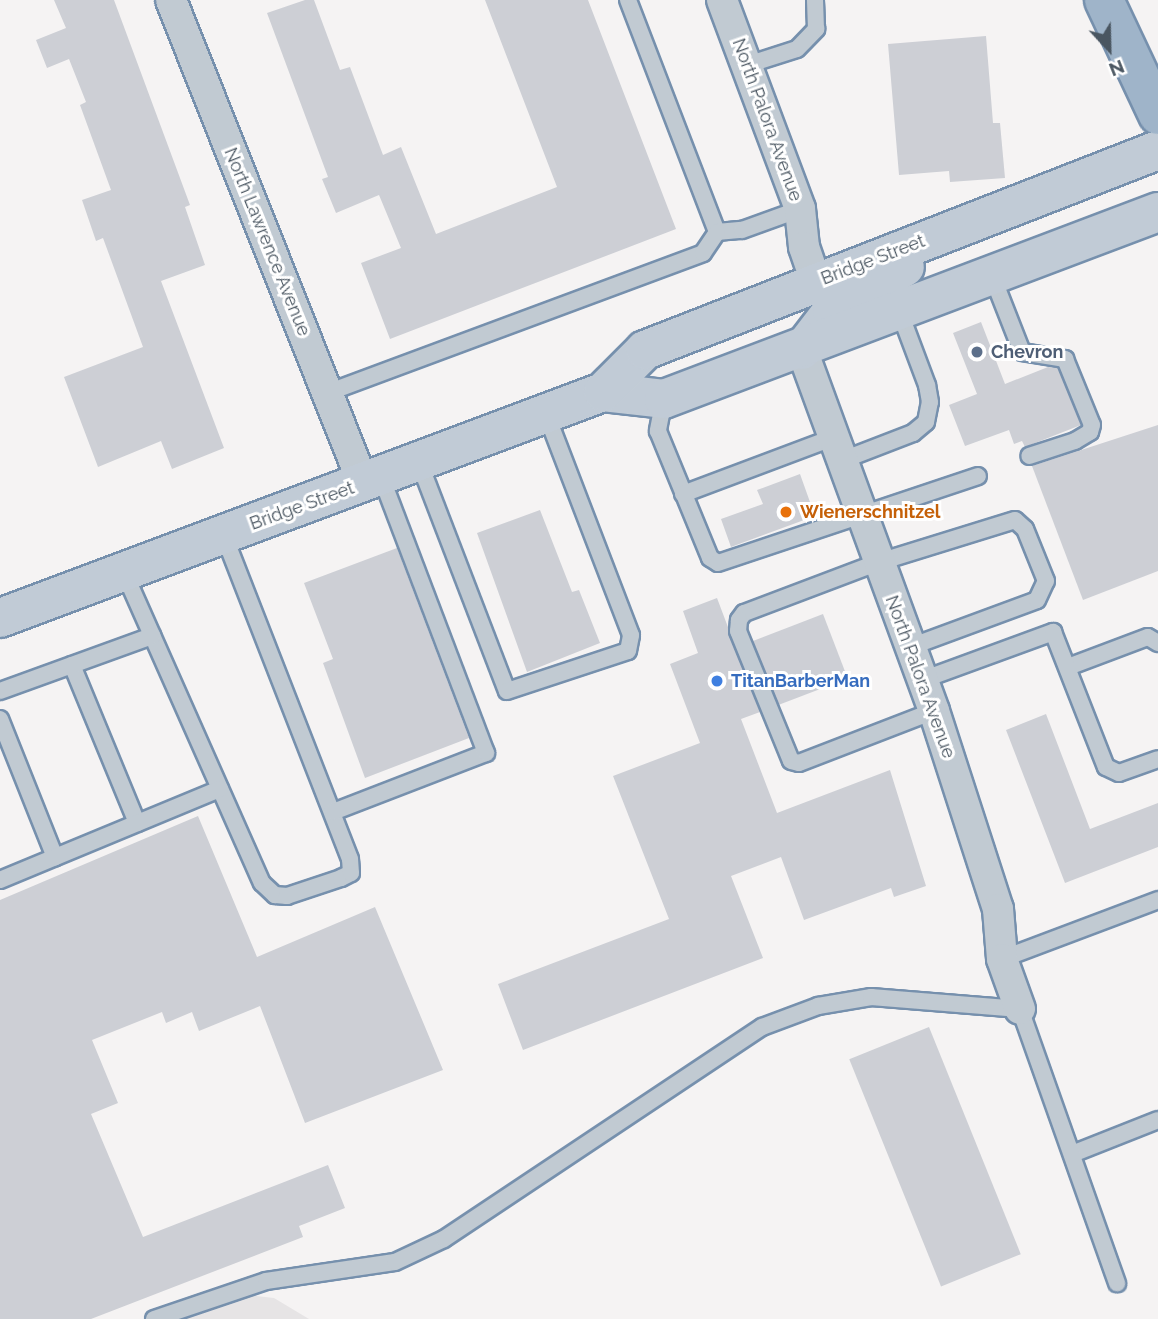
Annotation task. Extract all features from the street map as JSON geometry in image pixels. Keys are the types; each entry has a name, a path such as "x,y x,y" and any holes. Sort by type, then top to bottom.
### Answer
{"highway":[{"path":"1104,0 1158,115"}],"main road":[{"name":"Bridge Street","path":"0,618 603,392 645,350 816,281 1158,150"},
{"name":"Bridge Street","path":"603,392 664,399 993,278 1158,212"},
{"path":"802,350 832,311 891,279 943,233"},
{"path":"664,399 721,347 786,320 816,281"}],"street":[{"name":"North Lawrence Avenue","path":"171,0 327,393 372,480"},
{"name":"North Palora Avenue","path":"722,0 800,209 804,247 816,281"},
{"name":"North Palora Avenue","path":"802,350 934,711 998,909 1002,958 1020,1009"}],"lane":[{"path":"628,0 717,232"},
{"path":"747,65 797,49 816,29 815,0"},
{"path":"717,232 742,230 800,209"},
{"path":"327,393 703,253 717,232"},
{"path":"993,278 1022,352 1065,359 1092,425 1090,432 1075,441 1029,456"},
{"path":"683,494 839,449 913,433 926,422 930,402 927,385 900,313"},
{"path":"664,399 658,431 710,558 718,562 978,476"},
{"path":"419,462 507,691 628,651 631,635 546,414"},
{"path":"333,812 486,753 372,480"},
{"path":"910,647 1037,600 1046,581 1025,529 1015,520 879,562 744,613 738,631 790,761 799,763 934,711"},
{"path":"124,572 262,883 275,895 287,896 351,873 333,812 224,535"},
{"path":"922,680 1053,632 1111,772 1158,759"},
{"path":"0,691 152,636"},
{"path":"1068,667 1148,637 1158,643"},
{"path":"72,665 137,823"},
{"path":"0,719 55,857"},
{"path":"0,880 220,789"},
{"path":"1002,958 1158,900"},
{"path":"154,1319 266,1281 396,1262 444,1239 762,1027 818,1006 871,997 1020,1009 1117,1283"},
{"path":"1072,1154 1158,1121"}],"shaded area":[{"path":"247,1295 274,1298 309,1319 184,1319"}],"building":[{"path":"54,0 114,0 190,205 185,207 205,265 161,281 224,448 172,469 161,441 98,467 64,377 143,347 103,238 96,241 82,200 111,190 80,105 86,102 69,59 47,68 36,40 66,28"},
{"path":"305,0 314,0 340,70 350,67 383,155 401,147 436,234 557,187 485,0 588,0 676,229 390,339 361,263 401,248 379,195 336,213 322,179 328,177 267,13"},
{"path":"986,36 993,123 1000,123 1005,178 950,182 949,171 899,175 888,44"},
{"path":"981,322 1005,384 1048,367 1058,368 1081,425 1025,447 1022,441 1014,444 1009,430 965,446 949,405 977,394 953,333"},
{"path":"1158,425 1158,571 1083,600 1032,466"},
{"path":"800,474 815,516 731,547 721,519 763,504 757,490"},
{"path":"540,510 572,592 579,590 600,643 527,672 477,533"},
{"path":"397,548 469,738 365,778 323,663 333,659 304,583"},
{"path":"717,598 760,712 741,719 777,813 890,770 926,886 894,897 891,888 804,920 781,857 731,876 763,958 523,1050 498,984 669,919 613,776 700,743 670,664 698,653 683,611"},
{"path":"823,614 848,678 778,705 753,641"},
{"path":"1046,714 1090,829 1158,803 1158,847 1065,883 1006,730"},
{"path":"198,816 257,957 375,907 443,1070 305,1123 260,1006 199,1031 192,1012 166,1023 162,1012 92,1040 118,1103 91,1114 143,1237 328,1165 345,1208 299,1226 303,1237 91,1319 0,1319 0,900"},
{"path":"929,1027 1021,1254 941,1286 849,1059"}],"place":[{"name":"Chevron","path":"977,352"},
{"name":"Wienerschnitzel","path":"786,512"},
{"name":"TitanBarberMan","path":"717,681"}]}
